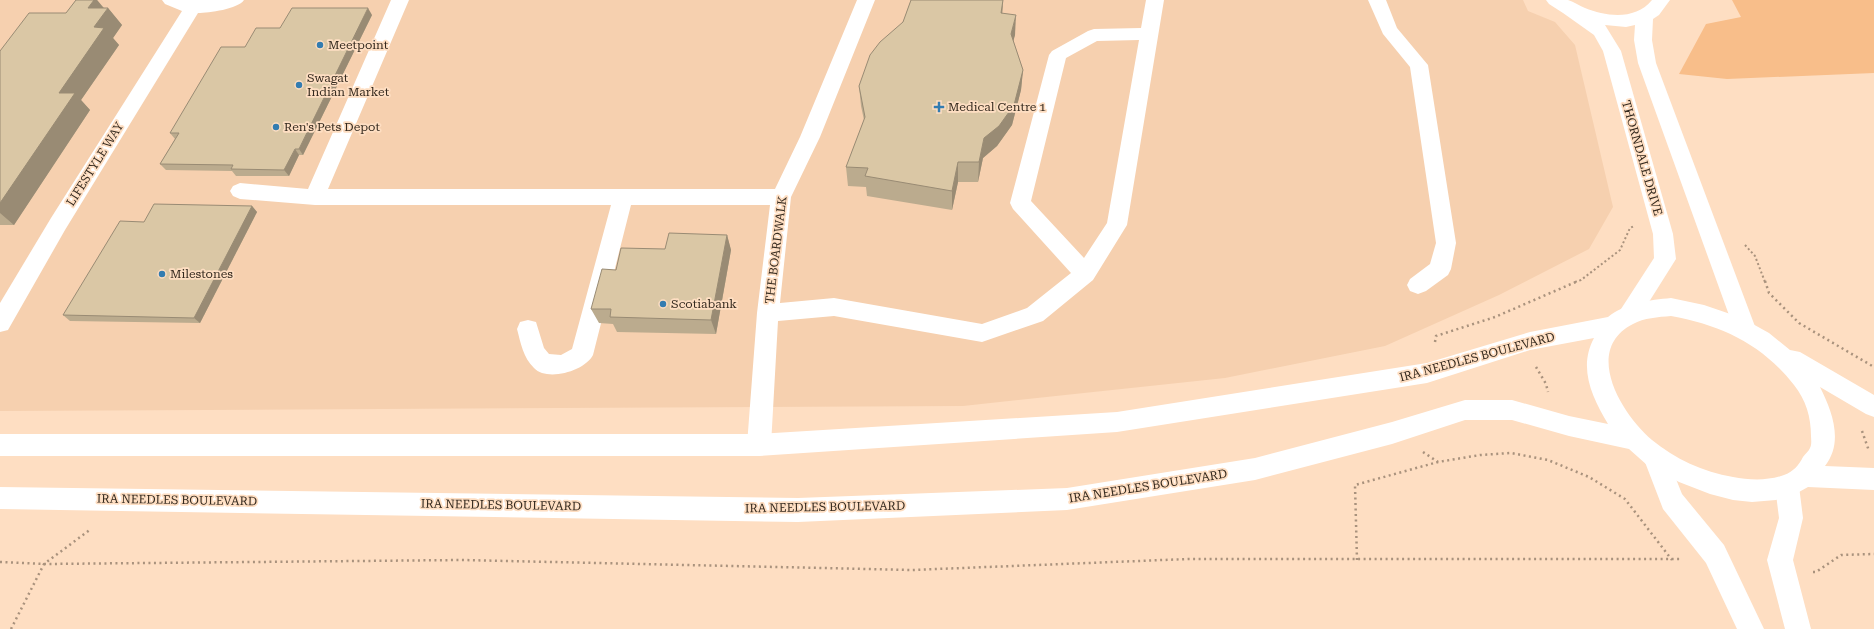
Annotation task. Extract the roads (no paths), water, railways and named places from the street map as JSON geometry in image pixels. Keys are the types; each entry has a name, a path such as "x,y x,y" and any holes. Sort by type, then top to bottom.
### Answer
{"main road":[{"path":"171,0 193,7 205,7 235,0"},
{"path":"315,197 400,0"},
{"name":"THE BOARDWALK","path":"759,445 768,313 781,197 810,137 866,0"},
{"path":"768,313 834,307 982,333 1035,315 1085,274 1117,225 1148,34 1155,0"},
{"path":"1377,0 1389,30 1419,65 1446,243 1440,269 1418,285"},
{"path":"1563,5 1588,16 1608,20 1633,20 1652,13 1661,0"},
{"name":"THORNDALE DRIVE","path":"1563,5 1600,31 1612,51 1663,234 1664,259 1621,320 1601,342 1596,364 1601,389 1614,415 1636,440 1656,457 1688,476 1723,488 1757,491 1796,481"},
{"name":"LIFESTYLE WAY","path":"0,323 58,224 193,7"},
{"path":"1644,17 1643,40 1647,64 1745,329"},
{"path":"1085,274 1020,203 1058,55 1094,35 1148,34"},
{"path":"240,191 315,197 781,197"},
{"path":"528,329 534,352 543,363 563,365 582,355 623,196"},
{"name":"IRA NEEDLES BOULEVARD","path":"0,445 759,445 1118,422 1427,373 1530,341 1621,320 1648,309 1671,307 1714,316 1745,329 1771,346"},
{"path":"1771,346 1869,415"},
{"path":"1771,346 1803,379 1821,415 1822,450 1796,481 1791,518 1780,560 1798,629"},
{"name":"IRA NEEDLES BOULEVARD","path":"0,498 798,510 1067,499 1255,468 1392,433 1465,410 1512,410 1569,426 1636,440"},
{"path":"1656,457 1672,502 1715,554 1751,629"},
{"path":"1796,481 1874,479"}],"place":[{"name":"Meetpoint","path":"320,45"},
{"name":"Swagat Indian Market","path":"299,85"},
{"name":"Medical Centre 1","path":"939,107"},
{"name":"Ren's Pets Depot","path":"276,127"},
{"name":"Milestones","path":"162,274"},
{"name":"Scotiabank","path":"663,304"}]}
